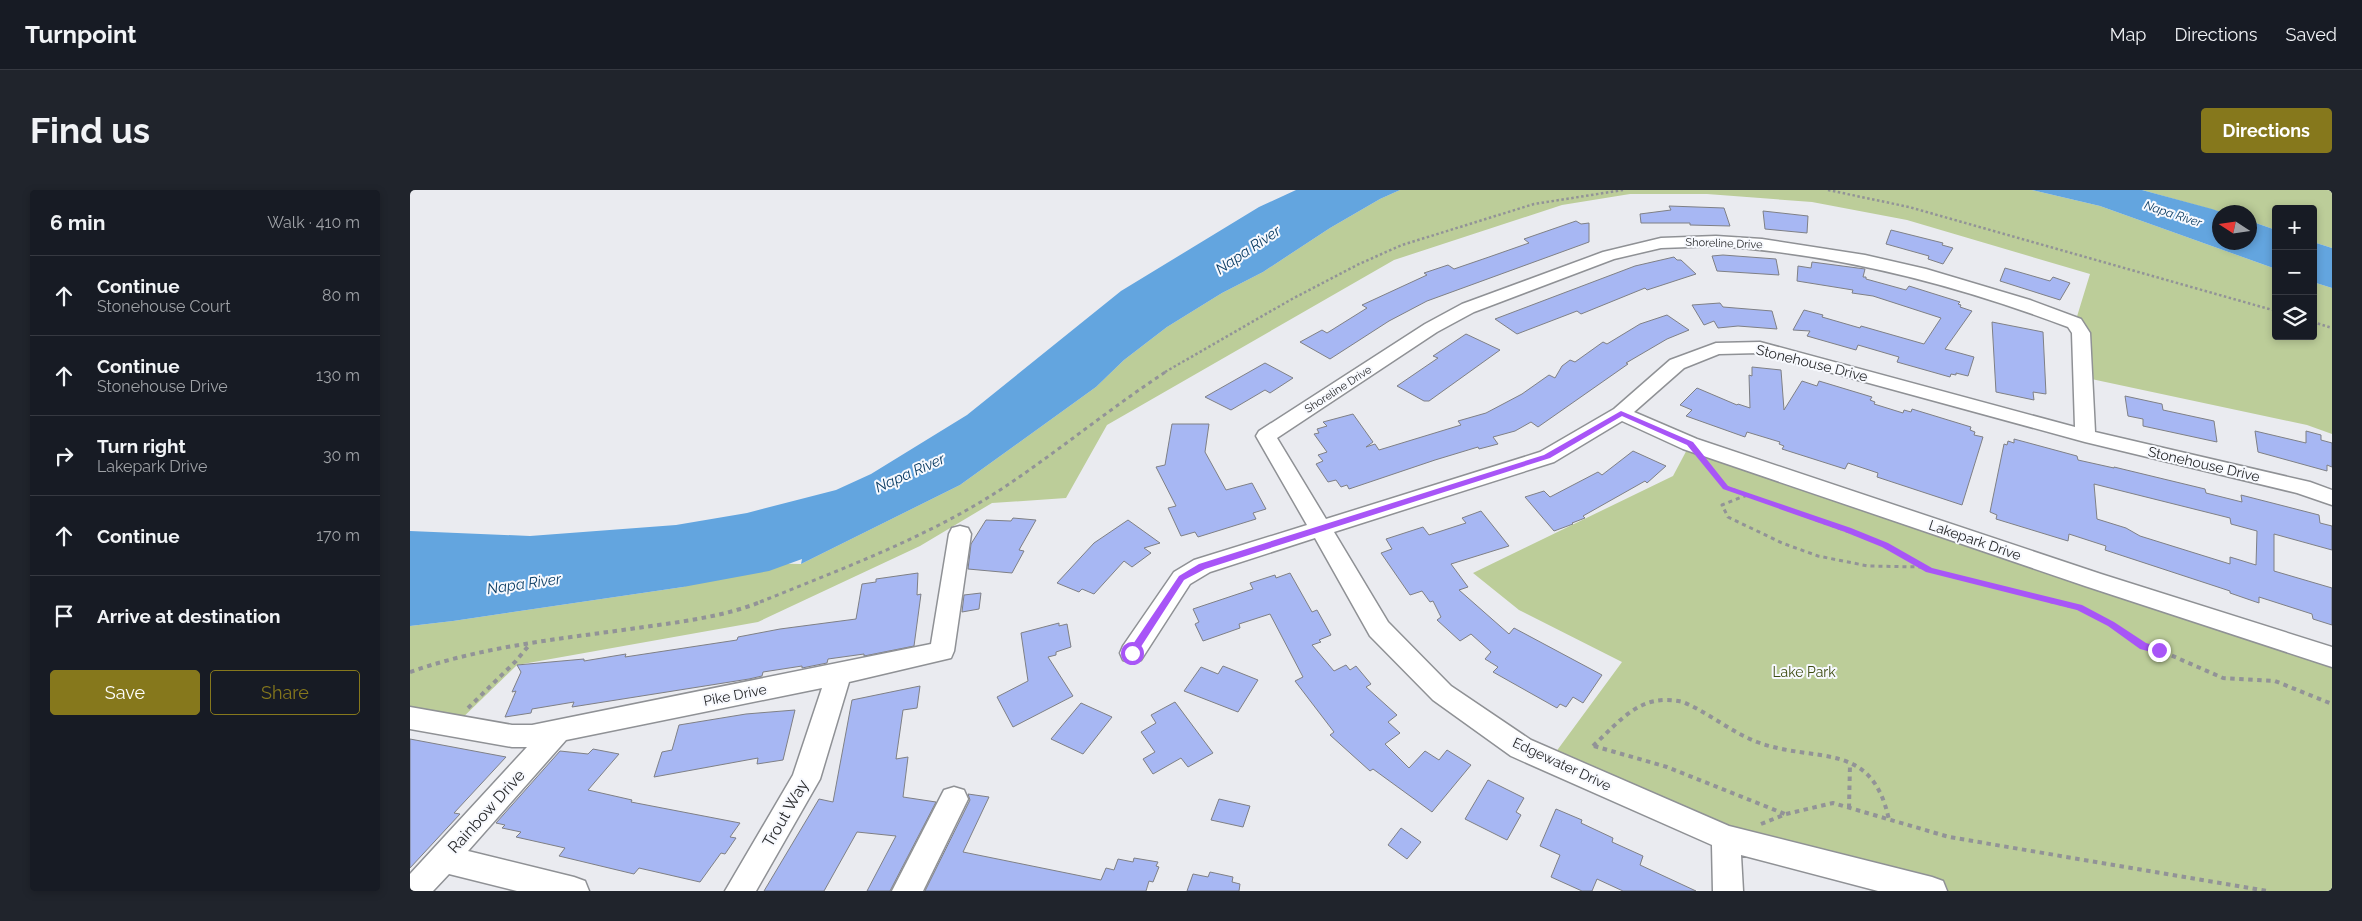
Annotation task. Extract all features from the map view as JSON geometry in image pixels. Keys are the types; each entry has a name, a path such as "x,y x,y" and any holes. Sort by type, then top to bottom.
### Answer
{"street":[{"name":"Shoreline Drive","path":"1266,436 1431,328 1468,308 1609,255 1661,243 1706,241 1772,245 1865,260 1920,273 2024,304 2075,323 2080,334 2085,436"},
{"name":"Stonehouse Drive","path":"1132,653 1182,578 1202,566 1321,530 1547,457 1621,413 1677,364 1716,349 1760,347 2085,436 2302,488 2332,498"},
{"name":"Lakepark Drive","path":"1621,413 1690,444 2093,580 2332,657"},
{"name":"Edgewater Drive","path":"1266,436 1379,629 1442,692 1521,748 1726,838 1932,891"},
{"name":"Pike Drive","path":"410,718 512,736 532,736 839,674 942,651 960,534"},
{"name":"Trout Way","path":"740,891 806,779 839,674"},
{"name":"Rainbow Drive","path":"414,891 559,730"},
{"path":"907,891 954,799"},
{"path":"1726,838 1728,891"},
{"path":"443,859 574,891"}],"path":[{"path":"410,672 450,658 680,622 748,607 865,559 944,521 1006,486 1124,399 1173,367 1292,299 1359,264 1402,245 1534,204 1623,190"},
{"path":"1828,190 1909,207 2272,311"},
{"path":"2317,323 2332,328"},
{"path":"1690,444 1726,487 1878,542 1924,567 2079,608 2111,624 2143,646 2159,650 2223,678 2275,681 2332,704"},
{"path":"1748,495 1722,505 1728,517 1782,543 1818,556 1868,566 1924,567"},
{"path":"450,726 516,662 530,644"},
{"path":"1786,814 1667,767 1593,746 1627,715 1644,704 1656,700 1670,699 1690,706 1757,742 1850,764 1865,770 1879,789 1889,820"},
{"path":"1849,808 1850,764"},
{"path":"1726,838 1786,814 1832,803 1950,837 2267,891"}],"green space":[{"path":"1400,190 2032,190 2100,206 2212,246 2212,250 2223,250 2272,268 2272,340 2317,340 2317,283 2332,288 2332,434 2307,425 2082,377 2075,323 2090,274 1907,220 1812,202 1707,194 1630,194 1562,205 1394,260 1107,425 1066,498 992,503 920,546 758,622 517,665 454,726 410,718 410,626 683,587 740,563 801,564 960,485 1096,387 1124,360 1167,327 1222,293 1263,272 1330,228 1380,199"},
{"path":"2142,190 2332,190 2332,248 2317,243 2317,205 2272,205 2272,229 2257,223 2257,205 2212,205 2212,209"},
{"name":"Lake Park","path":"1690,444 2332,654 2332,891 1932,891 1726,838 1550,760 1622,662 1519,610 1473,573 1673,476"}],"water":[{"name":"Napa River","path":"1296,190 1400,190 1380,199 1330,228 1263,272 1222,293 1167,327 1124,360 1096,387 960,485 801,564 802,559 769,571 683,587 410,626 410,531 530,536 676,525 747,513 836,490 871,474 967,415 1121,291 1259,207"},
{"name":"Napa River","path":"2032,190 2142,190 2212,209 2212,246 2100,206"},
{"path":"2257,223 2272,229 2272,268 2223,250 2257,250"},
{"path":"2317,243 2332,248 2332,288 2317,283"}],"building":[{"path":"1669,206 1724,208 1730,226 1690,225 1690,223 1641,223 1640,214 1671,210"},
{"path":"1763,211 1808,216 1807,233 1765,229"},
{"path":"1576,221 1581,224 1589,223 1589,242 1427,301 1389,321 1330,359 1300,342 1322,330 1327,333 1367,308 1362,305 1427,275 1424,273 1448,265 1454,269 1529,243 1524,239"},
{"path":"1891,230 1943,243 1942,245 1953,248 1943,264 1928,259 1929,256 1886,244"},
{"path":"1723,255 1776,259 1779,275 1717,271 1712,256"},
{"path":"1674,257 1677,260 1681,260 1696,274 1647,290 1645,288 1581,314 1577,311 1517,334 1495,319 1635,266"},
{"path":"1812,262 1865,269 1863,277 1866,277 1866,279 1906,290 1909,286 1960,302 1958,304 1961,305 1960,307 1972,311 1945,349 1974,357 1968,376 1956,373 1956,375 1951,374 1950,377 1897,362 1899,357 1858,345 1856,350 1807,336 1810,331 1793,330 1804,310 1860,328 1861,326 1924,344 1941,318 1873,296 1852,293 1853,290 1797,281 1798,266 1811,268"},
{"path":"2005,268 2050,281 2053,277 2070,283 2060,300 2000,281"},
{"path":"1720,303 1723,307 1772,311 1777,329 1738,326 1718,328 1714,321 1704,325 1692,305"},
{"path":"1667,315 1689,330 1667,339 1626,363 1628,364 1538,427 1531,422 1515,431 1493,437 1498,444 1479,449 1478,447 1349,489 1347,485 1341,487 1336,480 1328,482 1316,464 1323,461 1318,455 1327,452 1314,434 1319,433 1317,429 1327,426 1323,422 1353,414 1373,442 1366,447 1375,444 1379,450 1461,425 1458,421 1486,413 1522,394 1549,375 1555,378 1562,366 1570,360 1575,362 1603,342 1607,344 1640,324"},
{"path":"1992,322 2043,332 2046,394 2033,392 2034,400 1996,392"},
{"path":"1466,334 1500,350 1429,401 1424,401 1397,386 1438,358 1433,356"},
{"path":"1265,363 1293,378 1270,393 1265,390 1231,410 1205,397"},
{"path":"1752,367 1781,370 1784,410 1802,381 1817,386 1819,381 1872,397 1870,400 1875,402 1874,404 1903,413 1904,410 1911,412 1912,409 1971,427 1970,430 1975,432 1974,435 1983,437 1962,505 1877,477 1878,473 1848,463 1845,469 1782,449 1784,446 1779,444 1780,442 1747,432 1745,437 1686,416 1692,410 1680,405 1697,388 1737,405 1750,408 1749,375 1752,376"},
{"path":"2125,396 2162,404 2163,410 2214,421 2217,442 2143,426 2143,419 2128,416"},
{"path":"1172,424 1209,424 1205,452 1226,490 1252,483 1266,509 1253,513 1256,519 1198,537 1195,532 1181,536 1168,508 1176,506 1156,467 1165,465"},
{"path":"2255,431 2306,443 2306,431 2321,435 2321,440 2332,443 2332,467 2327,465 2327,471 2258,452"},
{"path":"2014,439 2077,456 2078,460 2205,489 2206,493 2242,502 2241,495 2319,515 2320,523 2332,526 2332,550 2274,534 2274,571 2332,588 2332,625 2313,619 2312,614 2259,597 2259,603 2230,593 2230,591 2105,550 2106,546 2069,534 2068,541 1996,519 1997,515 1990,512 2004,444 2007,445 2008,441 2014,443","holes":["2094,484 2230,518 2231,524 2257,531 2256,565 2230,557 2230,564 2140,536 2126,528 2097,519"]},
{"path":"1633,451 1666,466 1647,483 1645,481 1583,516 1585,518 1573,524 1554,531 1525,497 1544,491 1550,497 1598,472 1602,475"},
{"path":"1481,511 1509,546 1451,564 1468,587 1459,590 1509,634 1514,628 1602,675 1583,703 1573,697 1566,707 1560,704 1557,708 1493,672 1498,667 1485,659 1491,652 1471,634 1460,641 1437,620 1441,617 1433,601 1430,602 1422,591 1410,595 1381,553 1392,549 1386,539 1423,527 1429,535 1466,523 1462,518"},
{"path":"1013,518 1036,520 1019,550 1024,551 1012,573 968,569 971,544 986,520 1011,521"},
{"path":"1128,520 1160,543 1144,548 1151,553 1132,567 1124,561 1094,594 1082,589 1079,592 1057,583 1094,543"},
{"path":"918,573 917,595 921,594 914,646 864,656 864,654 828,659 827,663 802,668 802,666 763,672 762,676 749,679 572,707 574,702 532,709 531,713 505,717 516,691 512,692 521,672 517,665 584,659 584,661 626,654 625,657 737,640 738,637 780,629 856,619 862,584 876,582 876,579"},
{"path":"1290,573 1312,612 1317,610 1331,635 1319,640 1321,642 1312,645 1334,671 1346,665 1350,670 1356,666 1371,684 1366,687 1397,715 1388,722 1400,733 1385,744 1409,768 1425,751 1439,760 1447,750 1471,765 1432,812 1373,769 1370,771 1330,735 1334,732 1295,681 1303,677 1270,614 1239,624 1240,628 1203,641 1195,624 1199,622 1193,609 1253,589 1250,583 1275,575 1276,578"},
{"path":"981,593 979,609 962,612 964,595"},
{"path":"1059,623 1059,626 1067,624 1071,647 1048,657 1073,696 1013,727 997,697 1028,681 1021,633"},
{"path":"1223,666 1258,680 1238,712 1184,691 1201,667 1218,674"},
{"path":"920,686 917,708 903,710 896,759 908,757 903,797 936,802 890,891 867,891 896,836 857,832 824,891 764,891 819,799 833,802 852,700"},
{"path":"1175,702 1213,753 1188,767 1181,758 1153,774 1143,759 1155,752 1141,732 1156,723 1151,715"},
{"path":"1081,703 1112,717 1083,754 1051,739"},
{"path":"795,710 783,760 757,764 758,758 654,777 662,752 672,750 679,725 746,714"},
{"path":"410,739 506,757 454,813 460,814 410,868"},
{"path":"593,749 619,754 588,790 632,800 631,802 740,823 730,837 736,838 725,854 721,853 700,882 639,868 634,874 559,856 565,848 516,837 521,832 502,828 505,825 496,823 560,751 588,754"},
{"path":"1488,780 1524,798 1516,812 1521,815 1507,840 1465,819"},
{"path":"968,794 989,797 963,852 1101,880 1106,868 1114,870 1118,859 1133,862 1134,858 1158,862 1156,866 1159,867 1153,882 1149,881 1146,891 925,891 970,800"},
{"path":"1219,799 1250,806 1243,827 1211,820"},
{"path":"1556,809 1582,820 1581,823 1613,838 1612,842 1643,856 1640,865 1696,891 1623,891 1597,879 1592,891 1582,891 1551,877 1560,855 1540,846"},
{"path":"1401,828 1421,842 1407,859 1388,845"},
{"path":"1210,872 1233,877 1232,882 1240,884 1239,891 1187,891 1193,874 1208,877"}],"route":[{"path":"1132,653 1182,578 1202,566 1321,530 1547,457 1621,413 1690,444 1726,487 1885,545 1929,570 2047,598 2079,608 2111,624 2143,646 2159,650"}]}
